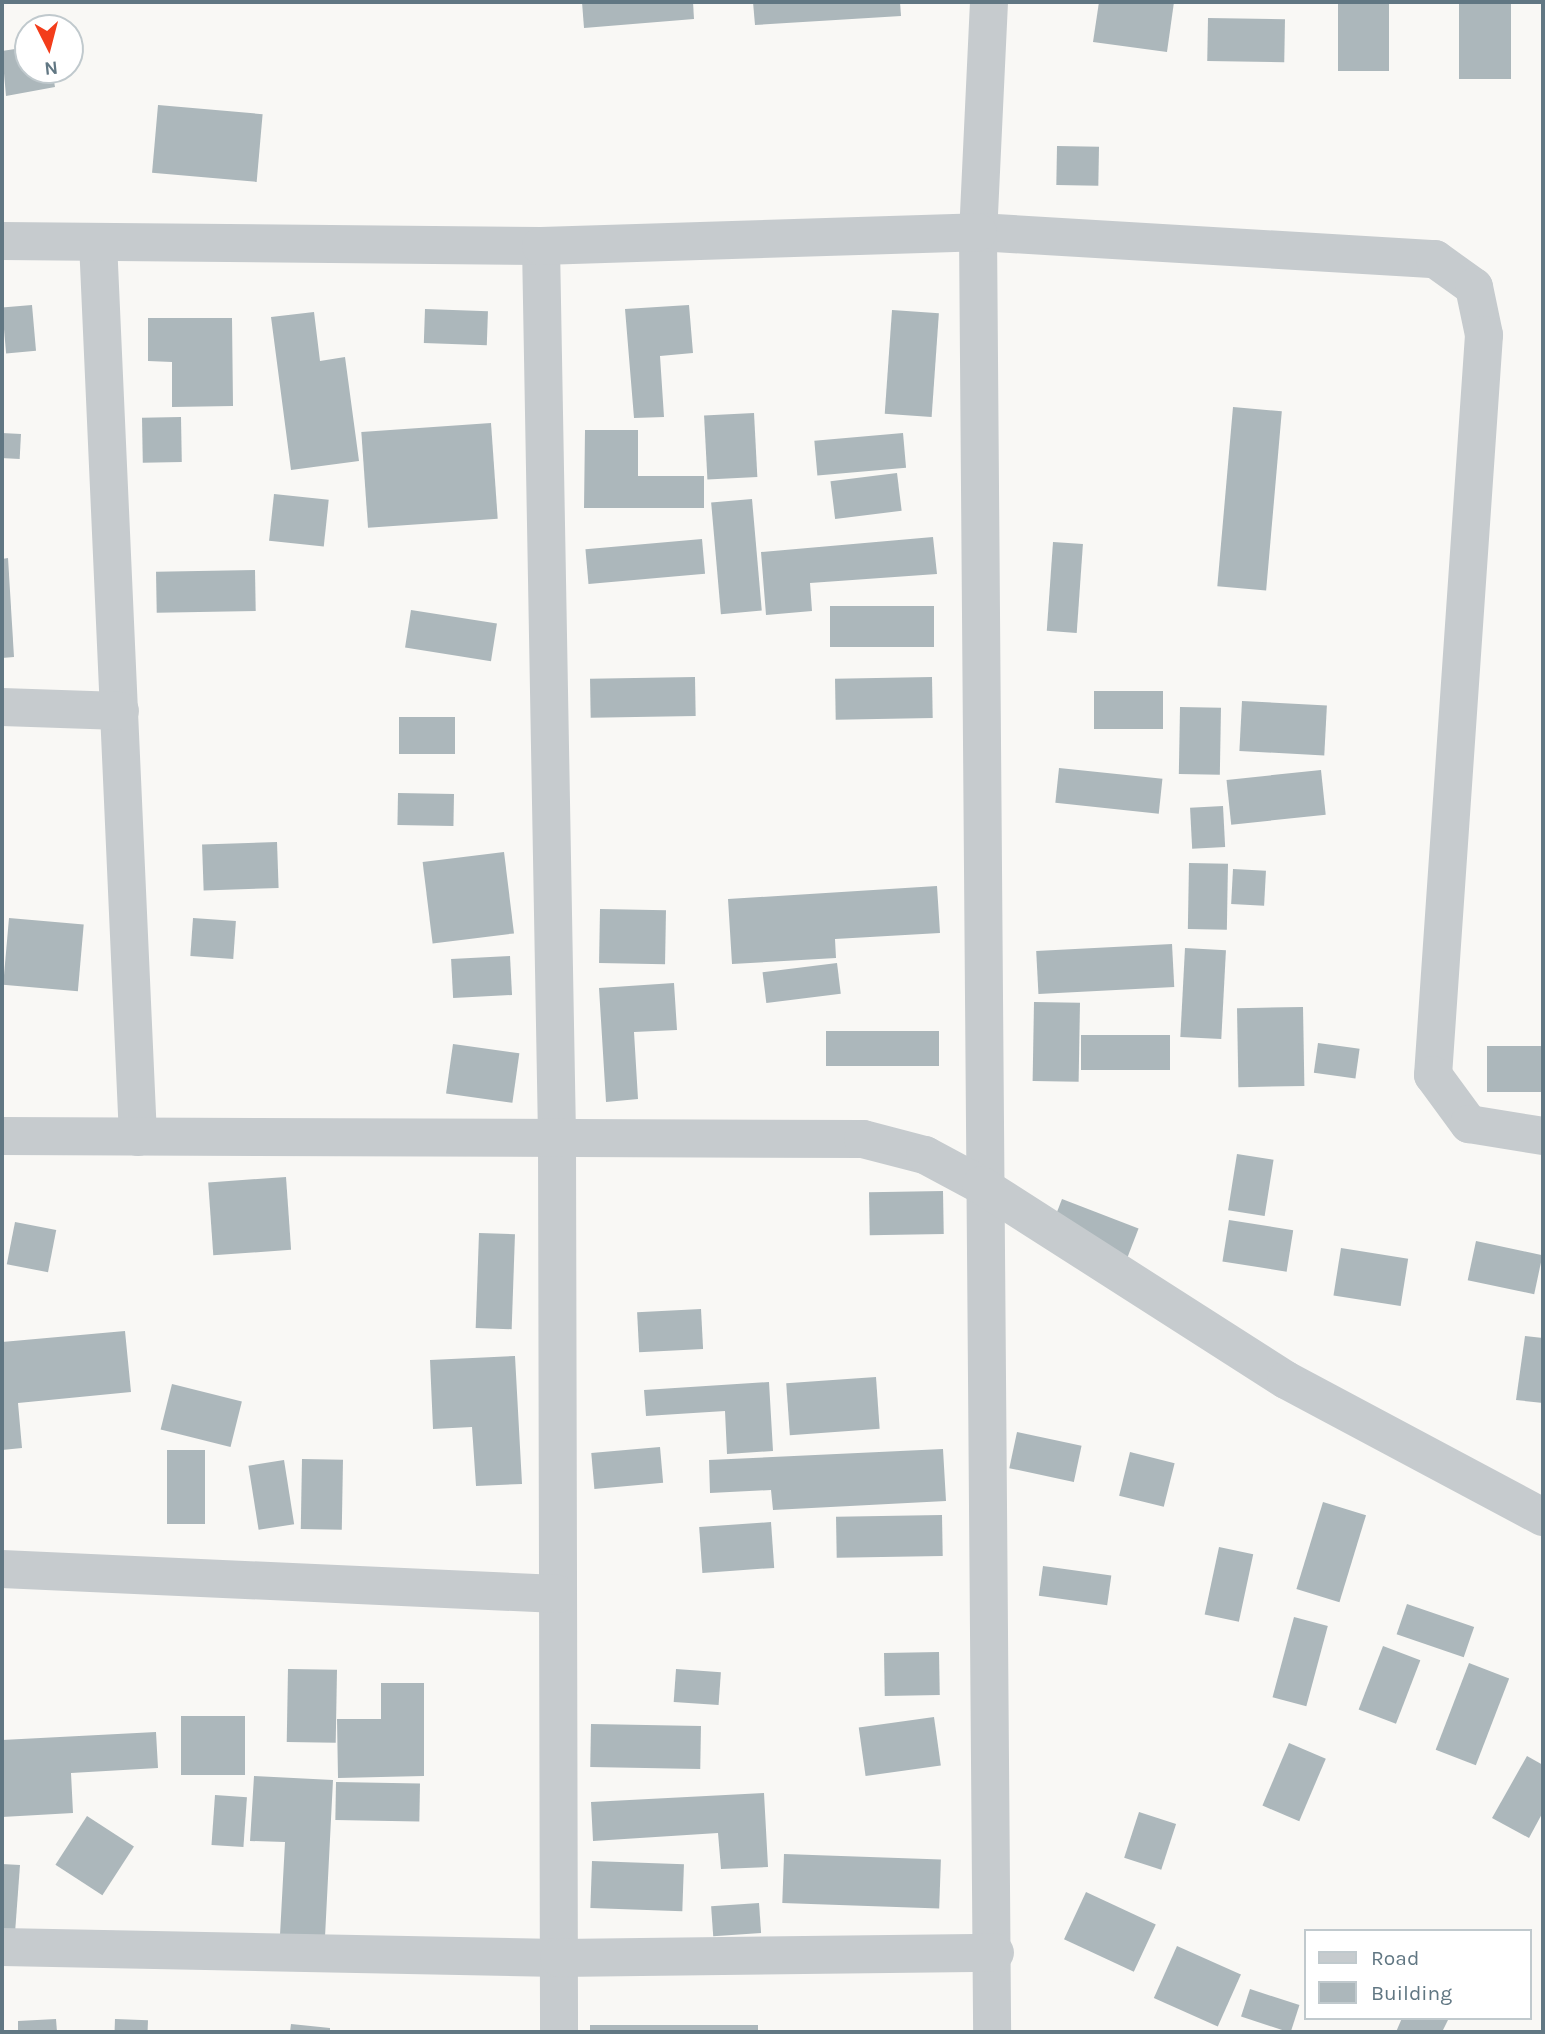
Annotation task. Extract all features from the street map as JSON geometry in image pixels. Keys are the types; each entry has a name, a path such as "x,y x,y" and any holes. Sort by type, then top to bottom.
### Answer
{"street":[{"path":"989,2 978,232 981,1185 995,1953 992,2032"},
{"path":"2,241 541,246 978,232 1435,259 1474,287 1484,335 1433,1075 1469,1124 1543,1136"},
{"path":"98,242 138,1136"},
{"path":"541,246 557,1138 559,2032"},
{"path":"2,707 120,711"},
{"path":"2,1136 863,1139 925,1155 981,1185 1286,1380 1543,1517"},
{"path":"2,1569 557,1594"},
{"path":"2,1947 559,1958 995,1953"}],"building":[{"path":"582,2 693,2 694,19 584,28"},
{"path":"753,2 900,2 901,16 755,25"},
{"path":"1099,2 1174,2 1167,52 1093,42"},
{"path":"1338,2 1389,2 1389,71 1338,71"},
{"path":"1459,2 1511,2 1511,79 1459,79"},
{"path":"1208,18 1285,19 1284,62 1207,61"},
{"path":"14,49 14,84 54,84 55,87 6,96 2,51"},
{"path":"158,105 263,114 257,182 152,173"},
{"path":"1057,146 1099,147 1098,186 1056,185"},
{"path":"32,305 36,351 6,353 2,308"},
{"path":"689,305 693,353 660,356 664,417 634,418 625,309"},
{"path":"425,309 488,311 487,345 424,343"},
{"path":"892,310 939,313 932,417 885,414"},
{"path":"314,312 320,361 345,357 359,461 291,470 271,317"},
{"path":"148,318 232,318 233,406 172,407 172,362 148,361"},
{"path":"1233,407 1282,411 1266,591 1217,586"},
{"path":"754,413 757,477 707,480 704,416"},
{"path":"181,417 182,462 143,463 142,418"},
{"path":"491,423 498,519 368,528 361,432"},
{"path":"585,430 638,430 638,476 704,476 704,508 584,508"},
{"path":"2,433 21,434 20,459 2,458"},
{"path":"903,433 906,468 817,476 814,441"},
{"path":"897,473 902,511 835,519 830,481"},
{"path":"274,494 329,500 324,546 269,541"},
{"path":"752,499 762,611 721,614 711,503"},
{"path":"933,537 937,574 810,583 812,611 766,615 761,552"},
{"path":"702,539 705,574 588,584 585,549"},
{"path":"1053,542 1083,544 1077,633 1047,631"},
{"path":"8,558 14,657 2,658 2,559"},
{"path":"255,570 256,611 157,613 156,572"},
{"path":"830,606 934,606 934,647 830,647"},
{"path":"411,610 497,624 491,661 405,648"},
{"path":"695,677 696,716 591,718 590,679"},
{"path":"932,677 933,718 836,720 835,679"},
{"path":"1094,691 1163,691 1163,729 1094,729"},
{"path":"1242,701 1327,705 1324,755 1239,751"},
{"path":"1180,707 1221,708 1220,775 1179,774"},
{"path":"399,717 455,717 455,754 399,754"},
{"path":"1059,768 1162,779 1159,814 1055,803"},
{"path":"1321,770 1326,815 1231,825 1227,780"},
{"path":"398,793 454,794 453,826 397,825"},
{"path":"1223,806 1225,847 1192,849 1190,808"},
{"path":"277,842 279,888 204,891 202,845"},
{"path":"504,852 514,933 433,943 423,862"},
{"path":"1189,863 1228,864 1227,930 1188,929"},
{"path":"1233,869 1266,871 1264,906 1231,904"},
{"path":"937,886 940,933 835,939 836,958 732,964 728,899"},
{"path":"600,909 666,910 665,964 599,963"},
{"path":"9,918 84,925 78,991 3,985"},
{"path":"193,918 236,921 233,959 190,956"},
{"path":"1172,944 1174,987 1038,994 1036,951"},
{"path":"1185,948 1226,950 1221,1039 1180,1037"},
{"path":"510,956 512,995 453,998 451,959"},
{"path":"837,963 841,994 766,1003 763,972"},
{"path":"674,983 677,1030 634,1032 638,1099 606,1102 599,988"},
{"path":"1034,1002 1080,1003 1079,1082 1033,1081"},
{"path":"1303,1007 1304,1086 1238,1087 1237,1008"},
{"path":"826,1031 939,1031 939,1066 826,1066"},
{"path":"1081,1035 1170,1035 1170,1070 1081,1070"},
{"path":"1318,1043 1360,1049 1355,1079 1314,1073"},
{"path":"453,1044 519,1053 512,1103 446,1094"},
{"path":"1487,1046 1543,1046 1543,1092 1487,1092"},
{"path":"1237,1154 1274,1160 1265,1216 1228,1210"},
{"path":"286,1177 291,1250 213,1255 208,1182"},
{"path":"943,1191 944,1234 870,1235 869,1192"},
{"path":"1062,1199 1139,1228 1124,1267 1047,1237"},
{"path":"1229,1220 1293,1230 1287,1272 1222,1261"},
{"path":"15,1222 56,1230 48,1272 7,1264"},
{"path":"479,1233 515,1234 512,1329 476,1328"},
{"path":"1476,1241 1543,1255 1534,1294 1468,1280"},
{"path":"1341,1248 1408,1259 1401,1306 1333,1295"},
{"path":"701,1309 703,1349 639,1352 637,1312"},
{"path":"125,1331 131,1392 18,1403 22,1448 2,1450 2,1342"},
{"path":"1525,1336 1543,1338 1543,1403 1516,1400"},
{"path":"515,1356 522,1484 476,1486 472,1427 433,1429 430,1360"},
{"path":"876,1377 880,1429 790,1435 786,1383"},
{"path":"769,1382 773,1451 727,1454 725,1411 646,1416 644,1390"},
{"path":"172,1384 242,1401 230,1447 161,1430"},
{"path":"1017,1432 1082,1446 1074,1482 1009,1468"},
{"path":"660,1447 663,1483 594,1489 591,1453"},
{"path":"943,1449 946,1501 773,1510 771,1490 710,1493 709,1460"},
{"path":"167,1450 205,1450 205,1524 167,1524"},
{"path":"1130,1452 1175,1463 1164,1507 1119,1496"},
{"path":"302,1459 343,1460 342,1530 301,1529"},
{"path":"284,1460 294,1524 259,1530 248,1466"},
{"path":"1323,1502 1366,1515 1339,1602 1296,1589"},
{"path":"942,1515 943,1556 837,1558 836,1517"},
{"path":"771,1522 774,1568 702,1573 699,1527"},
{"path":"1219,1547 1253,1554 1239,1622 1205,1614"},
{"path":"1043,1566 1111,1576 1107,1605 1039,1596"},
{"path":"1407,1604 1474,1627 1464,1657 1397,1634"},
{"path":"1294,1617 1328,1626 1306,1706 1273,1697"},
{"path":"1383,1646 1420,1660 1396,1724 1359,1709"},
{"path":"939,1652 940,1695 885,1696 884,1653"},
{"path":"1469,1663 1509,1678 1476,1765 1436,1750"},
{"path":"288,1669 337,1670 336,1743 287,1742"},
{"path":"676,1669 721,1672 719,1705 674,1702"},
{"path":"381,1683 424,1683 424,1776 338,1778 337,1719 381,1719"},
{"path":"181,1716 245,1716 245,1775 181,1775"},
{"path":"934,1717 941,1766 866,1776 859,1728"},
{"path":"591,1724 701,1726 700,1769 590,1767"},
{"path":"156,1732 158,1768 71,1773 73,1813 2,1817 2,1740"},
{"path":"1289,1743 1326,1759 1299,1821 1262,1806"},
{"path":"1527,1756 1543,1765 1543,1812 1529,1838 1492,1818"},
{"path":"254,1776 333,1780 325,1937 280,1935 285,1842 250,1841"},
{"path":"336,1782 420,1783 419,1821 335,1820"},
{"path":"764,1793 768,1867 721,1869 718,1833 593,1841 591,1802"},
{"path":"215,1795 247,1797 243,1847 212,1845"},
{"path":"1139,1812 1176,1824 1161,1870 1124,1858"},
{"path":"87,1816 134,1846 102,1895 55,1865"},
{"path":"784,1854 941,1859 939,1908 782,1903"},
{"path":"592,1861 684,1864 682,1911 590,1908"},
{"path":"2,1864 20,1865 15,1933 2,1932"},
{"path":"1086,1892 1156,1925 1134,1972 1064,1939"},
{"path":"759,1903 761,1933 713,1936 711,1906"},
{"path":"1177,1946 1241,1974 1218,2027 1154,1998"},
{"path":"1250,1989 1299,2005 1291,2032 1241,2017"},
{"path":"56,2019 57,2032 18,2032 18,2021"},
{"path":"115,2019 148,2020 148,2032 115,2032"},
{"path":"1401,2020 1448,2020 1442,2032 1396,2032"},
{"path":"291,2024 330,2028 330,2032 290,2032"},
{"path":"590,2025 758,2025 758,2032 590,2032"}]}
